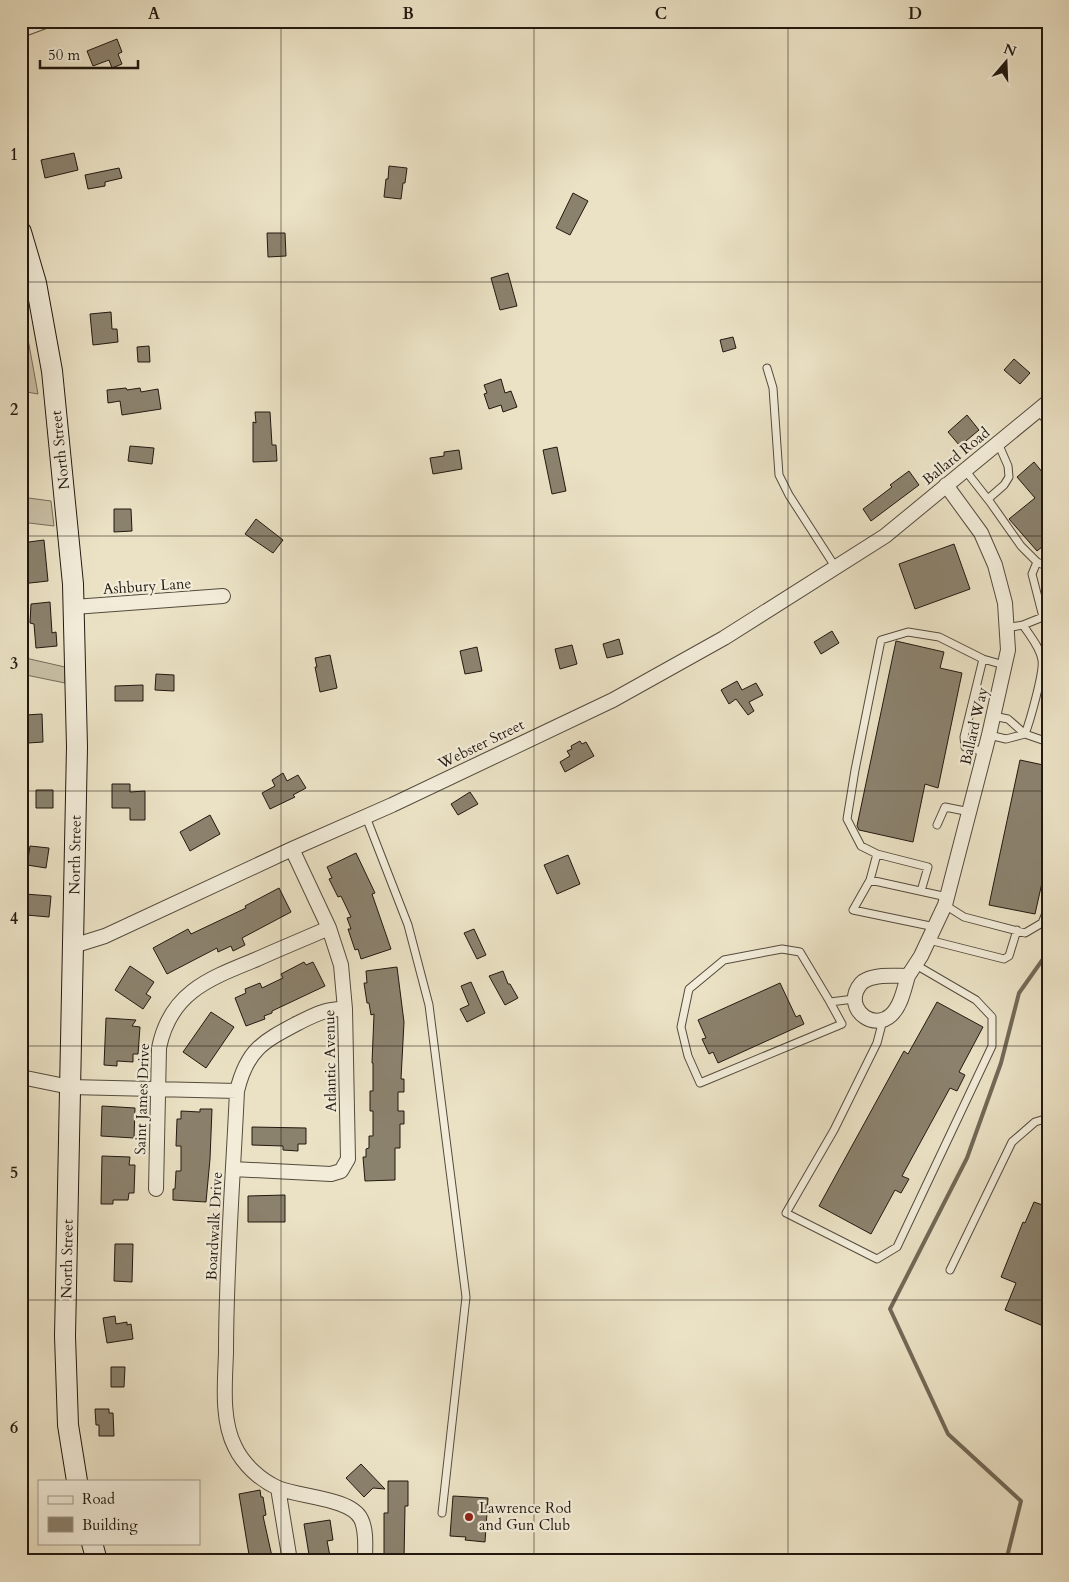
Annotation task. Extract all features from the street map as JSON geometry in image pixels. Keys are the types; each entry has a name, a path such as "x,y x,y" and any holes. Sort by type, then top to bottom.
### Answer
{"main road":[{"name":"North Street","path":"21,232 36,283 52,371 74,608 77,747 65,1336 68,1425 77,1480"},
{"path":"92,1544 97,1561"}],"street":[{"path":"21,30 45,21"},
{"name":"Ballard Road","path":"885,536 1043,406"},
{"name":"Ballard Way","path":"883,1020 891,1016 899,1004 912,970 932,934 946,901 985,752 1008,650 1005,603 995,565 981,533 946,485"},
{"name":"Webster Street","path":"74,946 105,936 292,849 366,817 613,700 724,638 885,536"},
{"name":"Ashbury Lane","path":"74,608 223,596"},
{"name":"Atlantic Avenue","path":"233,1169 331,1174 341,1171 345,1167 348,1155 345,1009 341,965 329,928 292,849"},
{"name":"Saint James Drive","path":"156,1189 159,1048 161,1036 171,1015 192,990 211,978 329,928"},
{"path":"883,1020 872,1020 862,1016 857,1009 854,999 858,987 864,981 874,977 912,970"},
{"name":"Boardwalk Drive","path":"345,1009 323,1011 270,1038 257,1048 242,1072 237,1091 226,1317 225,1383 228,1422 234,1446 241,1457 258,1475 278,1488 338,1503 356,1512 362,1520 364,1528 365,1561"},
{"path":"21,1077 70,1087 237,1091"},
{"path":"278,1488 290,1561"}],"lane":[{"path":"767,368 773,388 779,475 789,496 836,568"},
{"path":"1043,406 1048,422"},
{"path":"988,499 1004,485 1009,477 1008,466 998,443"},
{"path":"965,470 1021,546 1037,562 1048,567"},
{"path":"1006,628 1023,625 1045,616 1032,574 1037,562"},
{"path":"1023,625 1038,648 1043,662 1032,716 1025,734"},
{"path":"921,891 928,867 877,854 860,846 847,819 881,640 908,632 939,637 983,659 1004,665"},
{"path":"983,659 964,738 966,747 985,752"},
{"path":"993,716 1008,719 1025,734 1048,742"},
{"path":"989,735 1006,739 1025,734"},
{"path":"938,825 945,807 970,812"},
{"path":"366,817 408,925 429,1005 466,1297 442,1513"},
{"path":"877,854 870,880 853,910 932,934 1004,959 1009,956 1017,930"},
{"path":"870,880 921,891 946,901 964,917 1026,933 1042,924 1048,908"},
{"path":"782,949 800,952 830,1002 842,1024 700,1083 688,1056 680,1028 689,989 724,960 782,949"},
{"path":"883,1020 877,1043 834,1130 786,1213 877,1259 897,1247 992,1046 992,1017 976,1000 912,970"},
{"path":"830,1002 854,999"},
{"path":"950,1270 1012,1142 1035,1122 1048,1118"}],"shaded area":[{"path":"21,301 38,394 21,391"},
{"path":"21,497 51,501 54,526 21,522"},
{"path":"21,657 65,667 65,683 21,674"}],"building":[{"path":"117,39 122,52 118,54 122,64 112,68 109,60 93,66 87,51"},
{"path":"74,153 78,170 45,178 41,160"},
{"path":"389,166 407,168 401,199 384,197"},
{"path":"119,168 122,178 105,182 105,186 88,189 85,175"},
{"path":"573,193 588,201 570,235 556,228"},
{"path":"267,233 285,233 286,256 268,257"},
{"path":"508,273 517,306 500,310 491,278"},
{"path":"111,312 112,329 117,329 118,342 93,345 90,314"},
{"path":"733,337 736,348 723,352 720,340"},
{"path":"149,346 150,362 138,362 137,347"},
{"path":"1014,359 1030,373 1020,384 1004,370"},
{"path":"501,379 505,393 511,391 517,407 503,412 501,405 489,409 484,394 487,393 484,385"},
{"path":"126,388 127,390 140,388 141,392 158,389 161,409 122,415 120,401 108,403 107,390"},
{"path":"255,412 270,412 272,445 276,445 277,461 253,462 253,422 256,423"},
{"path":"967,415 979,430 960,446 948,432"},
{"path":"130,446 154,448 152,464 128,461"},
{"path":"557,447 566,491 552,494 543,450"},
{"path":"459,450 462,469 433,474 430,458 444,456 444,452"},
{"path":"1034,462 1048,479 1048,542 1037,551 1009,519 1035,498 1017,477"},
{"path":"909,471 919,485 871,521 863,509 892,487 890,485"},
{"path":"114,509 131,509 132,531 114,532"},
{"path":"256,519 283,540 273,553 245,534"},
{"path":"44,540 48,581 21,584 24,558 21,558 21,543"},
{"path":"954,544 970,589 915,609 899,564"},
{"path":"50,602 52,633 56,632 57,646 36,648 34,624 30,623 31,604"},
{"path":"832,631 839,643 821,654 814,642"},
{"path":"619,639 623,654 607,658 603,644"},
{"path":"896,641 944,652 940,668 962,673 938,788 925,784 913,842 859,830 857,826"},
{"path":"572,645 577,664 560,669 555,649"},
{"path":"477,647 482,671 465,674 460,651"},
{"path":"330,655 337,688 320,692 315,658"},
{"path":"156,674 174,675 174,691 155,690"},
{"path":"737,681 742,690 756,683 763,695 749,702 754,711 748,715 736,699 729,704 721,690"},
{"path":"143,685 143,701 115,701 115,686"},
{"path":"42,714 43,742 28,743 26,715"},
{"path":"580,741 582,744 586,742 594,756 565,772 560,762 570,756 567,751 572,749 571,746"},
{"path":"1020,760 1048,766 1048,856 1035,914 989,905"},
{"path":"283,773 287,781 298,775 306,788 293,795 295,797 270,809 262,793 275,786 272,780"},
{"path":"112,784 130,784 130,792 145,791 145,820 130,820 130,808 112,808"},
{"path":"36,790 53,790 53,808 36,808"},
{"path":"470,792 478,804 458,815 451,804"},
{"path":"210,815 220,834 190,851 180,832"},
{"path":"30,846 49,848 46,868 27,865"},
{"path":"356,853 375,893 372,894 391,949 361,959 358,949 355,950 348,929 351,929 347,918 351,917 341,896 338,897 329,879 332,878 327,867"},
{"path":"568,855 580,884 557,894 544,865"},
{"path":"279,888 291,912 242,938 245,945 233,951 231,946 218,952 217,948 167,974 153,948 188,929 191,934 246,908 245,906"},
{"path":"25,894 51,896 49,917 26,915 27,911 23,911"},
{"path":"474,929 486,955 477,959 464,933"},
{"path":"304,962 306,965 313,962 325,986 272,1011 272,1013 264,1016 265,1019 246,1026 235,998 246,993 245,989 260,983 262,988 283,978 281,974"},
{"path":"130,966 154,982 146,994 151,997 143,1009 115,990"},
{"path":"397,967 404,1022 401,1079 404,1079 404,1092 398,1092 398,1111 404,1111 404,1124 400,1124 400,1148 395,1148 395,1180 365,1181 363,1157 366,1157 366,1149 369,1148 369,1136 373,1136 373,1111 370,1111 370,1091 373,1091 374,1014 371,1015 369,1003 367,1003 364,983 367,983 366,971"},
{"path":"503,971 508,984 510,984 518,998 505,1005 489,976"},
{"path":"471,982 485,1013 467,1022 460,1009 469,1005 461,986"},
{"path":"780,983 796,1017 800,1015 804,1024 718,1063 713,1052 709,1054 702,1039 706,1038 698,1020"},
{"path":"937,1002 983,1027 959,1072 965,1075 957,1091 950,1088 902,1176 909,1179 901,1193 895,1190 871,1234 819,1206 904,1051 908,1054"},
{"path":"211,1012 234,1027 206,1068 183,1052"},
{"path":"106,1018 136,1020 132,1026 140,1027 138,1054 133,1054 133,1062 117,1061 117,1066 104,1065"},
{"path":"102,1106 135,1108 134,1138 101,1136"},
{"path":"200,1109 212,1109 206,1202 173,1200 176,1171 181,1171 181,1146 176,1146 177,1119 181,1119 181,1111 200,1112"},
{"path":"252,1127 306,1128 306,1144 298,1144 298,1151 283,1150 283,1146 252,1145"},
{"path":"102,1156 130,1157 129,1165 135,1165 134,1193 129,1193 128,1200 113,1200 113,1204 101,1204"},
{"path":"285,1195 285,1222 248,1222 248,1196"},
{"path":"1034,1202 1048,1207 1048,1328 1005,1310 1016,1283 1001,1277 1023,1222 1025,1223"},
{"path":"115,1244 133,1244 132,1282 114,1281"},
{"path":"115,1316 116,1324 127,1322 127,1325 131,1324 133,1339 107,1343 103,1318"},
{"path":"111,1367 125,1367 124,1387 111,1387"},
{"path":"95,1409 109,1409 109,1413 113,1413 114,1436 99,1436 99,1425 96,1425"},
{"path":"361,1464 385,1489 373,1488 364,1497 346,1478"},
{"path":"388,1481 408,1481 408,1506 405,1506 404,1561 384,1561 384,1513 388,1513"},
{"path":"260,1490 266,1515 263,1516 273,1561 250,1561 239,1494"},
{"name":"Lawrence Rod and Gun Club","path":"453,1496 488,1498 485,1542 465,1540 466,1537 450,1536"},
{"path":"330,1520 333,1540 327,1541 331,1561 310,1561 304,1524"}],"waterway":[{"path":"1006,1561 1021,1501 948,1434 890,1309 967,1158 1001,1063 1019,993 1048,952"}],"place":[{"name":"Lawrence Rod and Gun Club","path":"469,1517"}]}
